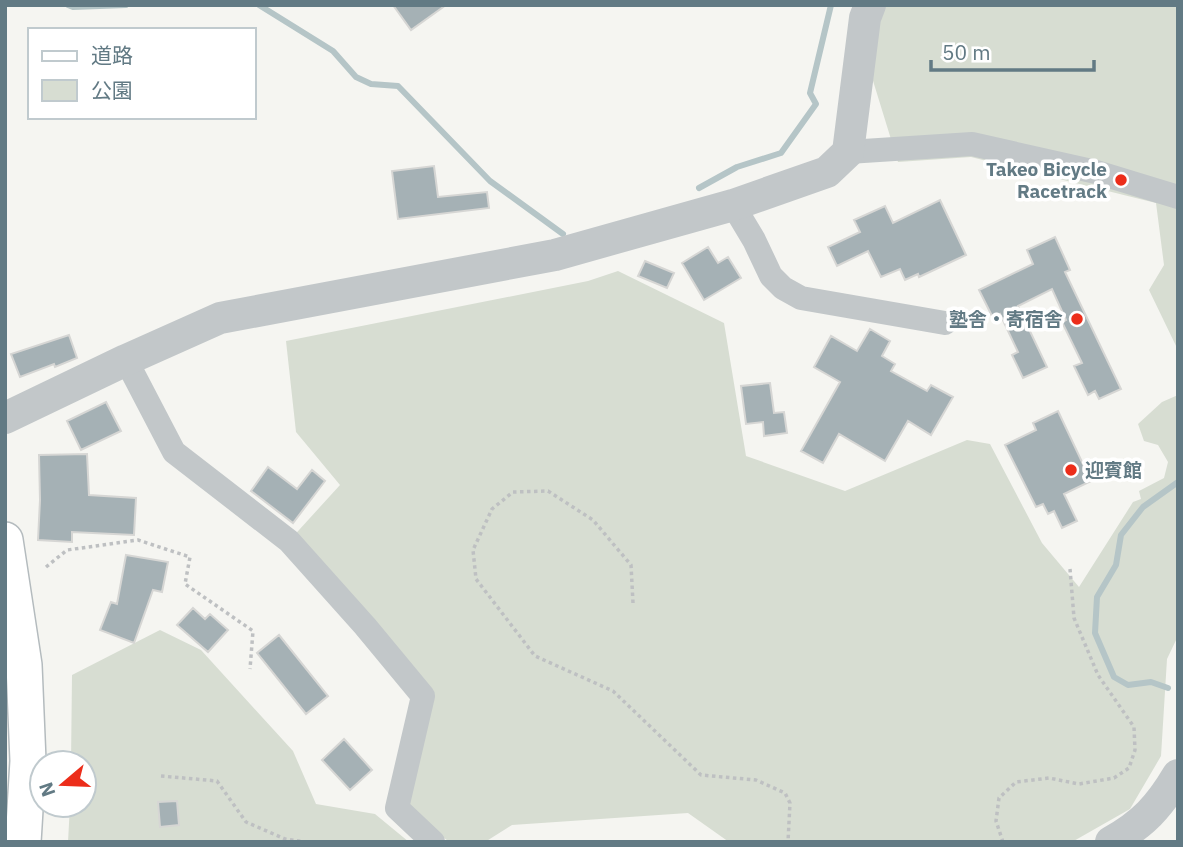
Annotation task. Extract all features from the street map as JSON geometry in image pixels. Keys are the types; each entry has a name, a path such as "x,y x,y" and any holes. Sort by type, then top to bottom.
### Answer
{"main road":[{"path":"5,540 24,665 28,761 23,842"}],"street":[{"path":"5,418 220,318 555,255 733,205 827,172 848,152 865,18 870,5"},
{"path":"848,152 972,145 1096,172 1178,197"},
{"path":"733,205 771,276 792,293 801,298 945,323"},
{"path":"126,360 174,453 289,541 365,625 423,696 397,808 433,842"},
{"path":"1111,842 1133,829 1163,800 1178,775"}],"path":[{"path":"633,603 631,565 593,520 548,491 513,492 492,509 472,550 476,579 536,656 612,691 701,775 755,780 785,793 790,803 788,842"},
{"path":"46,567 67,550 138,540 190,557 185,584 253,631 250,669"},
{"path":"1003,842 996,821 999,798 1016,782 1049,778 1079,785 1114,778 1129,768 1135,750 1134,727 1098,675 1074,618 1070,569"},
{"path":"161,776 217,781 246,822 285,839 305,842"}],"green space":[{"path":"882,5 1178,5 1178,350 1149,290 1164,265 1156,203 971,157 898,162 870,71"},
{"path":"618,271 724,323 746,456 845,491 967,440 990,444 1042,543 1079,587 1133,502 1141,499 1139,491 1164,478 1168,462 1158,445 1144,441 1138,424 1162,402 1178,395 1178,636 1167,659 1161,756 1130,809 1072,842 729,842 688,813 512,825 485,842 450,842 397,808 422,696 289,541 340,485 296,432 286,341 588,281"},
{"path":"160,630 201,650 293,751 316,804 375,814 409,842 68,842 69,819 98,819 98,749 71,749 72,675"}],"building":[{"path":"393,5 446,5 411,30"},
{"path":"434,166 438,197 487,192 489,208 398,219 392,171"},
{"path":"940,200 966,255 919,277 918,274 905,280 900,269 881,277 868,251 837,266 828,247 860,232 854,220 885,206 893,223"},
{"name":"塾舎・寄宿舎","path":"1055,237 1070,270 1065,272 1121,389 1099,399 1095,391 1088,395 1074,366 1082,363 1062,322 1066,320 1052,289 1018,306 1047,367 1023,378 1012,355 1018,352 1000,314 993,318 979,290 1033,264 1027,250"},
{"path":"708,247 718,263 728,257 741,278 704,300 682,263"},
{"path":"645,261 674,273 667,288 638,276"},
{"path":"870,329 890,341 882,356 895,364 891,371 927,391 931,385 953,397 931,435 908,421 885,461 839,434 823,463 801,451 840,382 814,367 831,336 857,351"},
{"path":"69,335 77,358 20,377 11,354"},
{"path":"770,383 774,413 784,412 787,433 764,436 763,422 746,424 741,386"},
{"path":"106,402 121,431 81,450 67,421"},
{"name":"迎賓館","path":"1058,411 1091,481 1064,494 1077,521 1062,528 1054,511 1048,514 1043,504 1036,507 1005,445 1036,430 1033,423"},
{"path":"87,454 89,495 136,498 134,535 72,532 72,542 38,540 39,455"},
{"path":"268,467 297,489 312,470 325,481 293,523 251,491"},
{"path":"126,555 168,562 162,592 153,590 134,643 100,630 111,602 117,604"},
{"path":"193,608 205,619 210,614 228,630 208,652 177,625"},
{"path":"279,635 328,696 306,714 257,653"},
{"path":"344,739 372,770 350,790 322,760"},
{"path":"177,801 179,825 160,827 158,802"}],"waterway":[{"path":"68,5 126,5"},
{"path":"259,5 333,51 356,77 371,84 398,86 490,181 563,234"},
{"path":"699,188 737,167 781,153 816,104 810,93 831,5"},
{"path":"1168,688 1151,682 1128,685 1114,677 1095,633 1097,597 1116,565 1121,535 1143,507 1178,482"}],"place":[{"name":"Takeo Bicycle Racetrack","path":"1121,180"},
{"name":"塾舎・寄宿舎","path":"1077,319"},
{"name":"迎賓館","path":"1071,470"}]}
